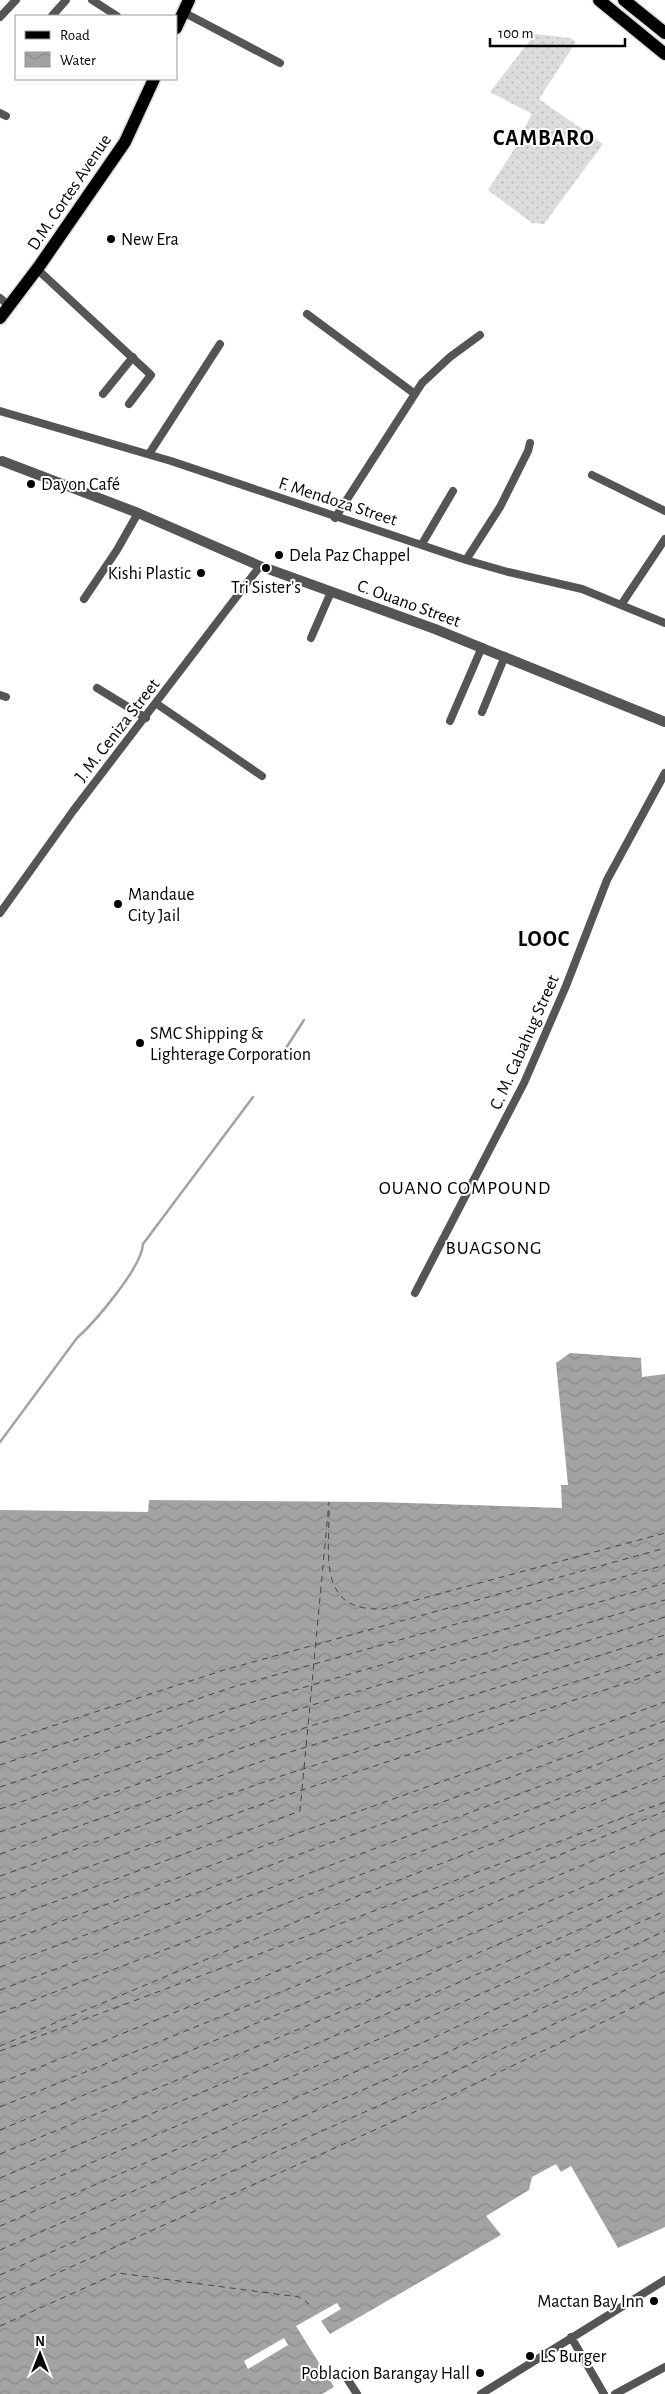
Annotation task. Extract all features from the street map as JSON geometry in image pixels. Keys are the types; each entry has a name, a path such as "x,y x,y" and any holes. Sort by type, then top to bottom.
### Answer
{"main road":[{"path":"178,23 189,0"},
{"path":"599,0 665,54"},
{"path":"624,0 665,33"},
{"name":"D.M. Cortes Avenue","path":"0,318 4,302 37,269 125,142 154,80"}],"street":[{"path":"0,18 16,0"},
{"path":"53,15 66,0"},
{"path":"92,0 115,15"},
{"path":"183,12 280,63"},
{"path":"37,269 152,375 129,404"},
{"path":"307,314 416,393"},
{"path":"336,518 422,383 450,357 480,336"},
{"path":"149,454 188,390 220,344"},
{"path":"104,394 133,357"},
{"name":"F. Mendoza Street","path":"0,411 149,454 466,560 582,589 665,623"},
{"path":"466,560 500,507 530,444"},
{"name":"C. Ouano Street","path":"2,461 138,513 260,566 482,647 665,722"},
{"path":"592,475 665,511"},
{"path":"422,544 453,491"},
{"path":"84,599 117,550 138,513"},
{"path":"621,605 665,539"},
{"name":"J. M. Ceniza Street","path":"0,913 73,811 146,718 260,566"},
{"path":"311,638 331,592"},
{"path":"450,721 482,647"},
{"path":"482,712 504,656"},
{"path":"97,688 146,718"},
{"path":"156,704 262,776"},
{"name":"C. M. Cabahug Street","path":"414,1293 524,1083 566,986 607,880 665,774"},
{"path":"486,2393 571,2337 665,2280"},
{"path":"571,2337 604,2394"},
{"path":"615,2394 665,2367"},
{"path":"348,2380 357,2394"}],"shaded area":[{"path":"535,34 570,38 576,42 539,99 603,144 544,224 532,223 488,190 510,156 532,114 490,92"}],"water":[{"path":"570,1353 641,1358 642,1377 665,1374 665,2227 618,2248 571,2166 561,2172 556,2164 532,2177 529,2190 486,2216 501,2235 330,2334 321,2321 341,2309 337,2303 296,2326 334,2387 322,2394 0,2394 0,1510 148,1512 149,1500 377,1502 562,1508 561,1485 568,1485 556,1363"}],"pier":[{"path":"284,2338 288,2345 248,2369 244,2361"}],"waterway":[{"path":"279,1059 304,1020"},
{"path":"0,1442 77,1338 95,1320 116,1294 135,1266 141,1254 143,1244 253,1097"}],"ferry route":[{"path":"0,1922 300,1811 329,1502"},
{"path":"329,1511 328,1546 332,1578 337,1591 347,1601 362,1608 383,1609 665,1533"},
{"path":"0,1743 224,1670 665,1548"},
{"path":"0,1765 233,1687 665,1565"},
{"path":"0,1787 243,1705 665,1583"},
{"path":"0,1809 252,1723 665,1600"},
{"path":"0,1832 262,1741 665,1617"},
{"path":"0,1854 271,1758 665,1635"},
{"path":"0,1876 281,1776 665,1653"},
{"path":"0,1899 290,1794 665,1670"},
{"path":"0,1944 309,1829 665,1702"},
{"path":"0,1967 319,1847 665,1721"},
{"path":"0,1990 665,1739"},
{"path":"0,2013 665,1758"},
{"path":"0,2046 348,1900 665,1776"},
{"path":"0,2051 665,1802"},
{"path":"0,2083 367,1935 665,1811"},
{"path":"0,2107 376,1953 665,1830"},
{"path":"0,2130 665,1853"},
{"path":"0,2154 395,1989 665,1872"},
{"path":"0,2178 405,2006 665,1892"},
{"path":"0,2202 414,2024 665,1911"},
{"path":"0,2226 424,2042 665,1931"},
{"path":"0,2250 433,2059 665,1951"},
{"path":"0,2275 443,2077 665,1971"},
{"path":"0,2299 452,2095 665,1992"},
{"path":"0,2326 118,2273 299,2297 309,2304"}],"place":[{"name":"New Era","path":"111,239"},
{"name":"Dayon Café","path":"31,484"},
{"name":"Dela Paz Chappel","path":"279,555"},
{"name":"Tri Sister's","path":"266,568"},
{"name":"Kishi Plastic","path":"201,573"},
{"name":"Mandaue City Jail","path":"118,904"},
{"name":"SMC Shipping & Lighterage Corporation","path":"140,1043"},
{"name":"Mactan Bay Inn","path":"654,2301"},
{"name":"LS Burger","path":"530,2356"},
{"name":"Poblacion Barangay Hall","path":"480,2373"}],"district":[{"name":"CAMBARO","path":"544,137"},
{"name":"LOOC","path":"544,938"},
{"name":"OUANO COMPOUND","path":"465,1187"},
{"name":"BUAGSONG","path":"494,1247"}]}
